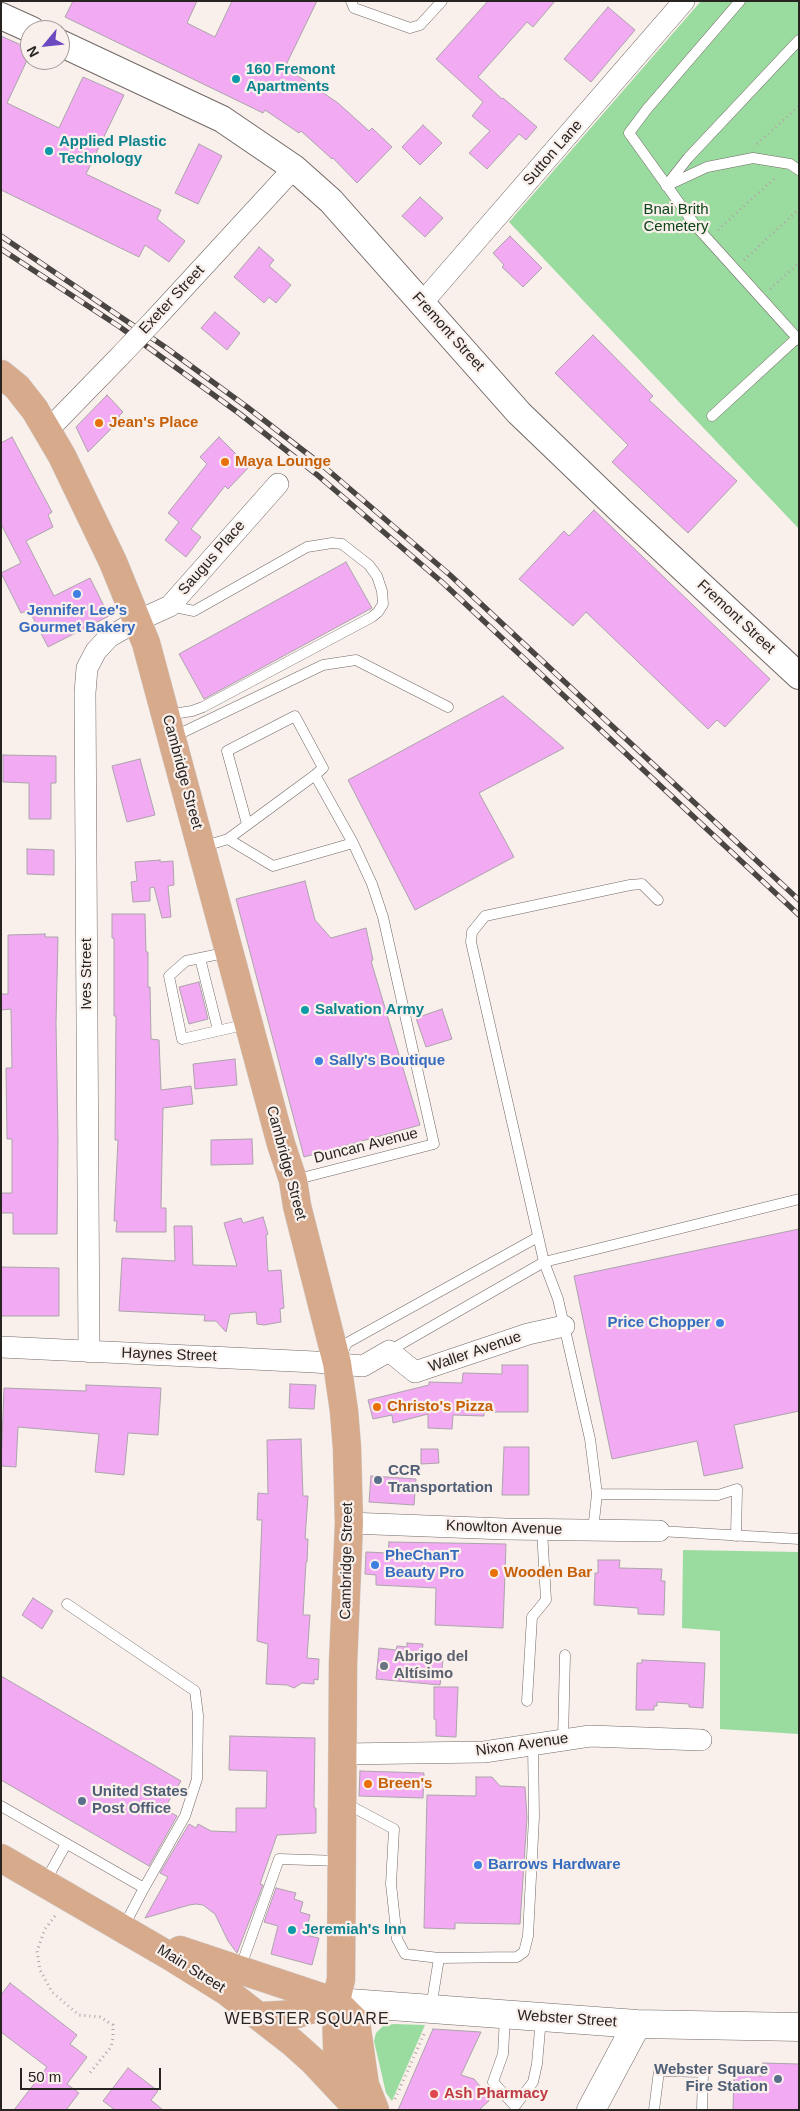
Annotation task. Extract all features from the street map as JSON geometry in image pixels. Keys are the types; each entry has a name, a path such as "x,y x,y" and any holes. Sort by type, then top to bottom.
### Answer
{"main road":[{"name":"Cambridge Street","path":"1,374 17,387 48,430 113,562 146,643 248,1024 281,1144 293,1180 297,1206 337,1364 348,1448 349,1523 342,1754 341,1979 336,2002 360,2103"},
{"name":"Main Street","path":"1,1858 127,1930 226,1991 261,2016 360,2103"},
{"name":"Webster Street","path":"127,1930 336,2002 428,2020 506,2014 637,2024 799,2027"},
{"name":"Webster Street","path":"261,2016 297,2014 336,2002"},
{"path":"336,2002 356,2022 365,2085 360,2103"},
{"path":"591,2110 637,2024"}],"street":[{"name":"Sutton Lane","path":"422,303 684,1"},
{"path":"1,16 20,25"},
{"name":"Fremont Street","path":"70,48 222,119 294,168 332,201 519,413 621,511 797,674"},
{"name":"Exeter Street","path":"48,430 155,319 294,168"},
{"name":"Saugus Place","path":"137,621 170,606 278,484"},
{"name":"Ives Street","path":"89,1352 85,693 87,668 96,651 109,637 137,621"},
{"name":"Waller Avenue","path":"389,1351 415,1372 528,1334 564,1326"},
{"name":"Haynes Street","path":"1,1347 337,1364"},
{"path":"337,1364 363,1366 389,1351"},
{"name":"Knowlton Avenue","path":"349,1523 542,1530 659,1531"},
{"name":"Nixon Avenue","path":"342,1754 484,1752 533,1743 590,1736 701,1740"}],"lane":[{"path":"351,1 354,8 410,28 420,24 442,1"},
{"path":"712,416 798,339 695,225 629,133 647,109 740,1"},
{"path":"666,186 688,158 799,40"},
{"path":"666,186 707,167 753,158 794,167"},
{"path":"169,726 192,711 203,707 372,617 383,604 382,591 377,576 369,565 342,544 332,542 307,547 194,611 170,606"},
{"path":"169,726 322,665 356,660 448,707"},
{"path":"202,847 228,839 323,768 295,716 227,751 247,824"},
{"path":"228,839 273,866 353,843 315,775"},
{"name":"Duncan Avenue","path":"293,1180 434,1144 383,918 372,884 353,843"},
{"path":"593,1530 597,1494 590,1439 558,1299 544,1262 538,1237 471,942 472,932 485,916 630,885 642,884 658,900"},
{"path":"229,952 186,961 169,976 182,1039 248,1024"},
{"path":"200,958 218,1030"},
{"path":"389,1351 544,1262 799,1199"},
{"path":"337,1364 347,1343 538,1237"},
{"path":"597,1494 718,1495 737,1489 736,1536"},
{"path":"527,1701 532,1617 546,1600 542,1530"},
{"path":"659,1531 799,1539"},
{"path":"67,1604 195,1691 198,1715 197,1780 184,1816 144,1888 127,1930"},
{"path":"563,1740 565,1654"},
{"path":"342,1802 394,1830 391,1884 397,1939 405,1954 439,1958 517,1957 524,1952 528,1936 534,1817 533,1743"},
{"path":"1,1806 144,1888"},
{"path":"44,1883 66,1844"},
{"path":"240,1970 279,1859 341,1861"},
{"path":"428,2020 439,1958"},
{"path":"506,2014 503,2054 493,2082 516,2106 533,2082 537,2064 541,2017"},
{"path":"654,2110 659,2071 703,2072 702,2110"}],"path":[{"path":"738,161 799,106"},
{"path":"707,239 794,167"},
{"path":"734,268 799,209"},
{"path":"760,298 799,262"},
{"path":"54,1916 45,1929 37,1951 40,1970 52,1992 79,2015 100,2017 113,2025 111,2046 90,2074"},
{"path":"360,2103 428,2020"}],"green space":[{"name":"Bnai Brith Cemetery","path":"701,1 799,1 799,529 509,222"},
{"path":"683,1550 799,1552 799,1734 720,1729 720,1631 682,1628"},
{"path":"394,2024 425,2025 392,2101 386,2093 374,2041 376,2033 383,2026"}],"building":[{"name":"160 Fremont Apartments","path":"73,1 197,1 187,23 215,37 232,1 317,1 285,67 338,103 369,131 372,128 392,147 357,183 333,158 301,131 299,133 265,110 263,113 65,17"},
{"path":"488,1 555,1 533,27 527,22 478,77 537,127 526,140 519,134 487,169 469,153 490,131 472,116 483,102 436,59"},
{"path":"608,7 635,30 591,82 564,59"},
{"name":"Applied Plastic Technology","path":"1,36 20,45 20,70 22,70 7,103 59,128 83,77 124,95 86,174 161,210 157,219 185,241 169,262 145,245 139,257 1,190"},
{"path":"423,125 442,143 420,165 402,147"},
{"path":"199,144 222,156 198,204 175,193"},
{"path":"420,197 443,218 425,237 402,216"},
{"path":"510,236 542,268 523,287 502,267 504,265 493,253"},
{"path":"259,247 274,260 269,266 291,285 276,303 269,297 264,303 234,277"},
{"path":"215,312 240,333 227,350 201,328"},
{"path":"593,335 653,396 649,400 737,481 688,533 612,462 628,445 555,373"},
{"name":"Jean's Place","path":"107,395 123,412 119,416 121,419 88,452 76,427"},
{"path":"12,437 52,512 48,515 53,527 26,541 54,596 90,578 109,616 48,647 29,610 21,613 1,573 21,563 1,524 1,443"},
{"path":"219,437 249,467 228,489 225,486 191,529 201,537 186,557 165,540 179,522 168,513 207,464 200,457"},
{"path":"594,510 770,679 725,727 717,720 708,729 586,612 573,626 519,579 564,531 569,536"},
{"path":"346,562 372,608 204,699 179,654"},
{"path":"503,696 564,748 479,793 514,857 415,910 348,780"},
{"path":"3,755 56,756 56,783 51,783 51,819 29,819 29,783 3,782"},
{"path":"140,759 155,815 127,822 112,766"},
{"path":"27,849 54,850 54,875 27,874"},
{"path":"160,860 160,862 173,861 174,885 168,886 171,917 162,918 154,887 150,888 150,901 133,902 131,882 137,881 135,862"},
{"name":"Salvation Army","path":"305,881 315,920 331,938 366,928 373,960 371,961 420,1125 304,1157 236,899"},
{"path":"112,914 145,914 151,1039 159,1040 161,1090 191,1086 193,1104 163,1108 161,1208 166,1208 166,1232 116,1232 117,1221 114,1221 118,1140 115,1140 116,1016 114,1016 114,938 112,938"},
{"path":"45,934 45,937 58,937 56,1023 57,1234 13,1234 13,1213 1,1213 1,1193 12,1193 12,1139 7,1139 6,1068 12,1068 11,1009 1,1010 1,994 8,994 8,935"},
{"path":"199,982 208,1019 189,1024 179,987"},
{"path":"442,1009 452,1039 426,1047 416,1018"},
{"path":"235,1059 237,1085 195,1089 193,1064"},
{"path":"252,1139 253,1164 211,1165 211,1140"},
{"path":"263,1217 268,1234 266,1235 268,1271 281,1270 284,1308 280,1309 281,1322 264,1325 257,1324 256,1312 230,1314 226,1332 216,1321 204,1321 205,1315 119,1311 122,1258 175,1261 174,1226 192,1226 193,1265 237,1266 224,1223 241,1218 243,1223"},
{"path":"799,1229 799,1411 734,1425 743,1468 704,1476 697,1441 612,1459 574,1276"},
{"path":"1,1267 59,1268 59,1316 1,1316"},
{"path":"502,1365 528,1365 528,1412 484,1412 484,1416 453,1415 452,1429 428,1428 428,1414 393,1423 392,1415 373,1419 368,1400 429,1385 429,1382 462,1383 463,1373 502,1374"},
{"path":"290,1384 316,1385 314,1409 289,1408"},
{"path":"86,1385 161,1388 158,1435 128,1433 124,1475 95,1472 99,1434 18,1427 16,1467 1,1466 4,1388 86,1391"},
{"path":"301,1439 303,1496 308,1496 305,1539 308,1539 303,1615 310,1615 307,1658 319,1659 318,1680 314,1679 314,1684 302,1683 294,1688 287,1685 266,1684 268,1644 257,1641 262,1520 257,1520 258,1493 268,1494 267,1440"},
{"path":"504,1447 529,1447 529,1495 502,1495"},
{"path":"421,1449 438,1449 439,1463 421,1464"},
{"path":"371,1476 416,1479 414,1505 369,1502"},
{"path":"389,1542 506,1544 503,1628 435,1625 436,1588 376,1585 376,1575 365,1574 366,1552 388,1553"},
{"path":"598,1560 620,1560 619,1568 662,1569 661,1581 665,1581 664,1615 638,1614 638,1608 594,1605 595,1573 598,1573"},
{"path":"33,1598 53,1611 42,1629 22,1615"},
{"path":"407,1643 423,1644 421,1658 443,1660 440,1685 376,1679 379,1648 396,1650 397,1646 407,1647"},
{"path":"642,1660 705,1663 703,1708 689,1707 689,1704 657,1702 654,1710 636,1710 637,1663 642,1663"},
{"path":"1,1676 181,1781 164,1809 177,1816 149,1866 1,1780"},
{"path":"434,1687 458,1687 456,1737 436,1736"},
{"path":"230,1736 315,1738 314,1808 316,1808 316,1833 277,1835 260,1884 263,1885 237,1953 228,1941 215,1914 203,1905 189,1905 145,1918 168,1877 160,1873 189,1824 196,1828 198,1824 211,1831 236,1832 236,1808 266,1808 267,1771 229,1770"},
{"path":"360,1771 424,1773 423,1798 359,1796"},
{"name":"Barrows Hardware","path":"476,1777 492,1777 500,1786 525,1787 527,1817 520,1924 455,1923 455,1929 424,1928 427,1795 476,1796"},
{"name":"Jeremiah's Inn","path":"276,1888 296,1893 294,1899 303,1902 300,1912 310,1915 305,1935 319,1938 312,1965 271,1954 278,1926 264,1922"},
{"path":"10,1983 77,2035 70,2044 87,2057 67,2084 79,2093 66,2110 14,2110 47,2067 1,2032 1,1995"},
{"path":"433,2029 481,2032 461,2075 474,2079 491,2099 479,2110 398,2110"},
{"path":"763,2063 799,2064 799,2110 733,2110 734,2074 763,2076"},
{"path":"128,2068 158,2091 151,2100 163,2110 115,2110 103,2101"}],"railway":[{"path":"1,236 165,347 322,465 450,575 799,900"},
{"path":"1,249 120,327 240,414 315,473 443,583 799,915"}],"place":[{"name":"160 Fremont Apartments","path":"236,79"},
{"name":"Applied Plastic Technology","path":"49,151"},
{"name":"Jean's Place","path":"99,423"},
{"name":"Maya Lounge","path":"225,462"},
{"name":"Jennifer Lee's Gourmet Bakery","path":"77,594"},
{"name":"Salvation Army","path":"305,1010"},
{"name":"Sally's Boutique","path":"319,1061"},
{"name":"Price Chopper","path":"720,1323"},
{"name":"Christo's Pizza","path":"377,1407"},
{"name":"CCR Transportation","path":"378,1480"},
{"name":"PheChanT Beauty Pro","path":"375,1565"},
{"name":"Wooden Bar","path":"494,1573"},
{"name":"Abrigo del Altísimo","path":"384,1666"},
{"name":"Breen's","path":"368,1784"},
{"name":"United States Post Office","path":"82,1801"},
{"name":"Barrows Hardware","path":"478,1865"},
{"name":"Jeremiah's Inn","path":"292,1930"},
{"name":"Webster Square Fire Station","path":"778,2079"},
{"name":"Ash Pharmacy","path":"434,2094"}],"district":[{"name":"WEBSTER SQUARE","path":"307,2020"}]}
